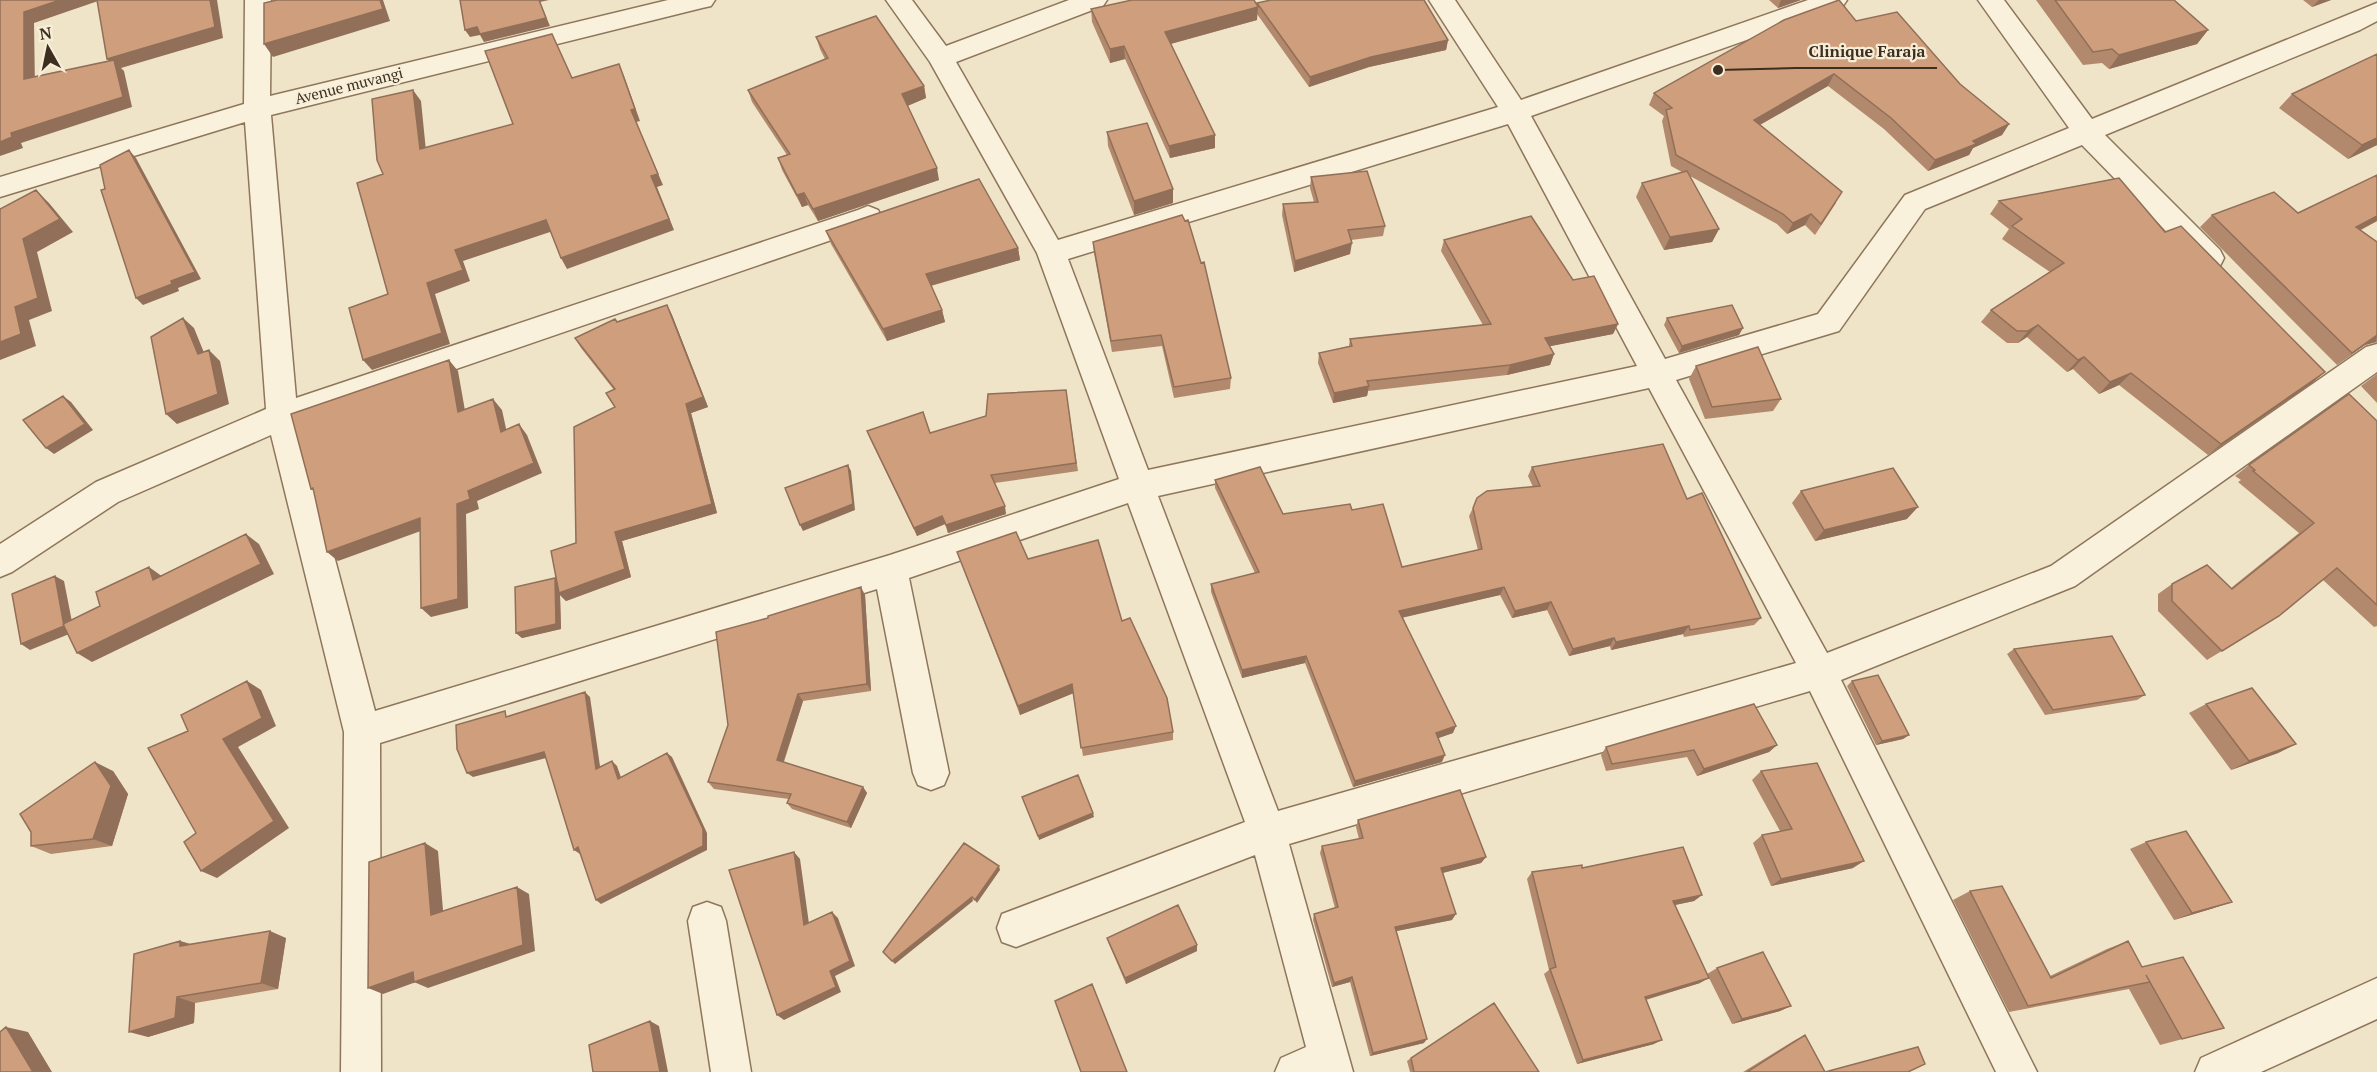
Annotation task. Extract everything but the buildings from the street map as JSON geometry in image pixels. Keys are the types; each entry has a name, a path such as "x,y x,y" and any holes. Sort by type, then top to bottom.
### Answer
{"street":[{"path":"258,0 257,109 282,416 362,732 361,1072"},
{"name":"Avenue muvangi","path":"0,187 257,109 702,0"},
{"path":"898,0 941,58 994,175 1051,253 1267,832 1319,1068"},
{"path":"941,58 1094,0"},
{"path":"1442,0 1515,112 1655,374 1819,672 2017,1072"},
{"path":"1051,253 1515,112 1834,0"},
{"path":"1990,0 2087,133 2227,275"},
{"path":"362,732 890,570 1138,486 1655,374 1828,323 1915,202 2087,133 2377,11"},
{"path":"0,562 107,492 282,416 892,209"},
{"path":"1016,928 1267,832 1819,672 2063,576 2377,356"},
{"path":"890,570 931,773"},
{"path":"707,921 731,1072"},
{"path":"2215,1072 2377,998"}],"place":[{"name":"Clinique Faraja","path":"1718,70"}]}
